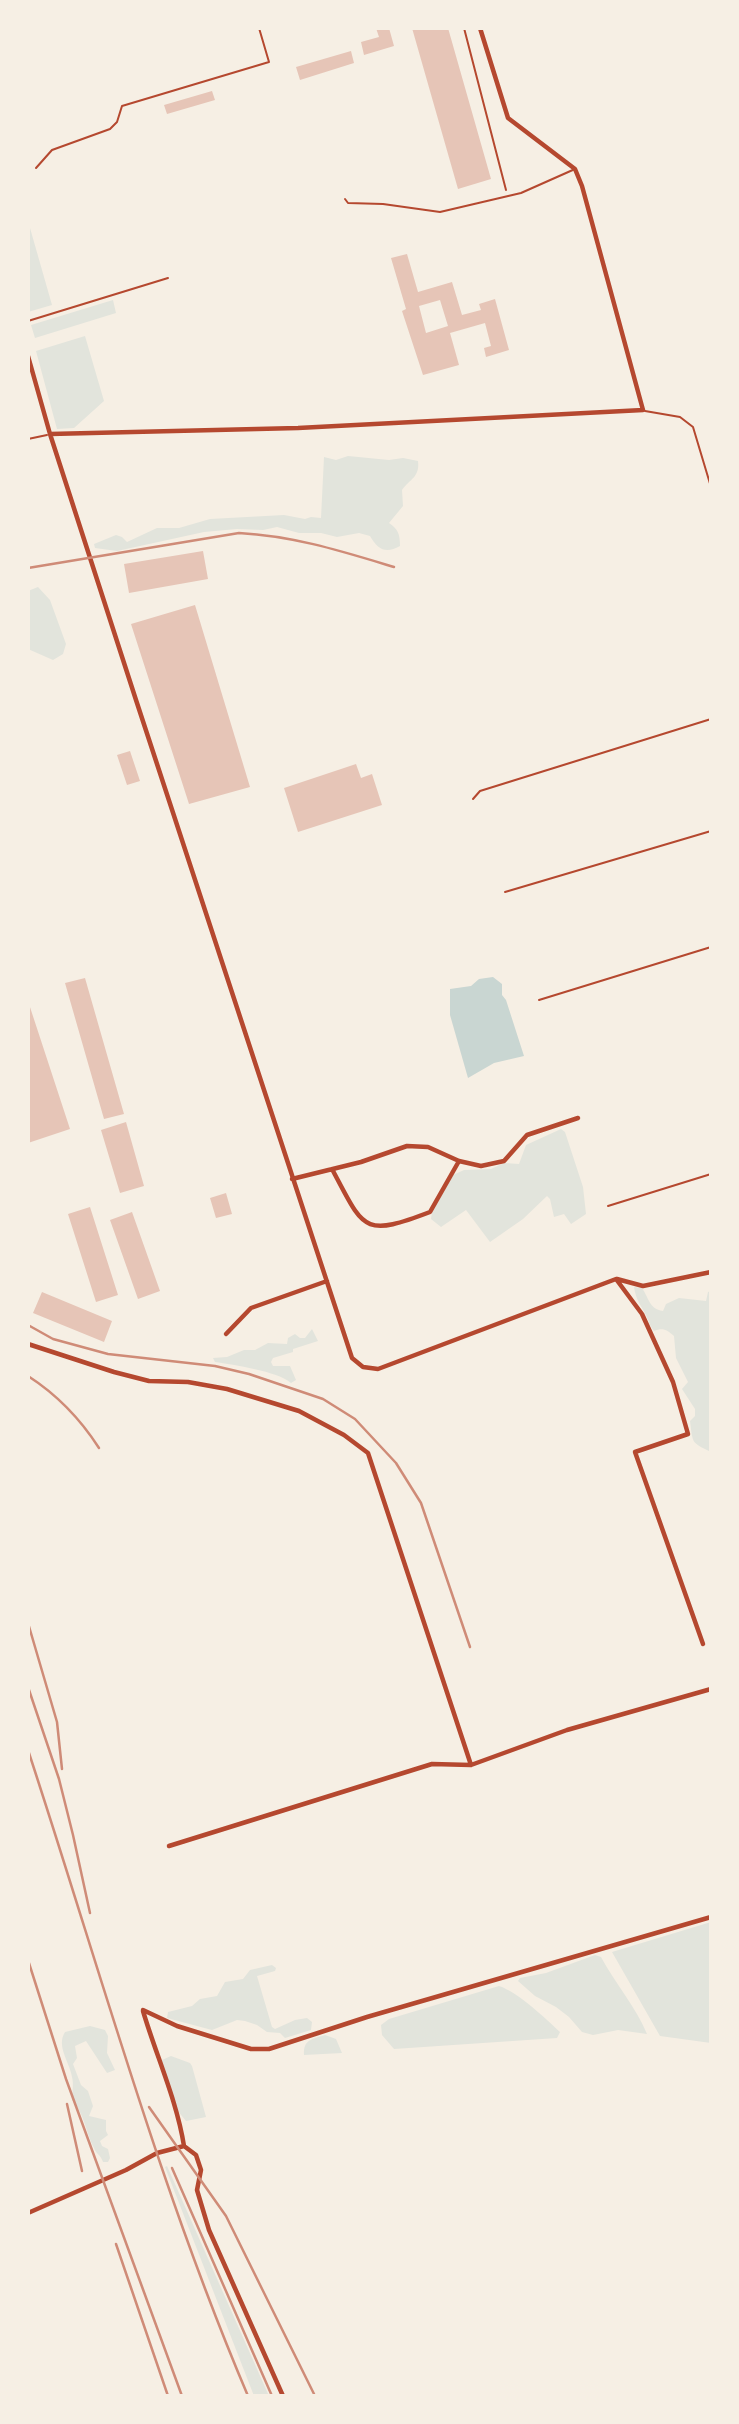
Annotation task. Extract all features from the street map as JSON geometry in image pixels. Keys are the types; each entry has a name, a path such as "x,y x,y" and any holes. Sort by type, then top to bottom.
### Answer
{"street":[{"path":"50,434 298,428 643,410 583,186 575,169 508,118 480,28"},
{"path":"28,356 50,434 352,1358 363,1367 378,1368 616,1279 643,1286 711,1272"},
{"path":"292,1179 361,1162 407,1146 428,1147 459,1161 481,1166 504,1161 527,1135 578,1118"},
{"path":"332,1169 356,1215 367,1224 384,1227 430,1212 459,1161"},
{"path":"616,1279 642,1314 673,1382 688,1434 635,1452 703,1644"},
{"path":"226,1334 251,1308 327,1281"},
{"path":"28,1343 149,1381 188,1382 227,1389 299,1411 344,1435 368,1453 471,1765"},
{"path":"169,1846 432,1764 471,1765 567,1730 711,1689"},
{"path":"284,2396 209,2230 197,2190 201,2170 196,2155 184,2146 181,2127 143,2010 177,2026 214,2038 251,2049 269,2049 368,2017 711,1917"},
{"path":"28,2213 157,2153 184,2146"}],"lane":[{"path":"36,168 52,150 110,129 117,122 122,106 269,62 259,28"},
{"path":"345,199 354,204 383,204 440,212 508,197 575,169"},
{"path":"28,321 168,278"},
{"path":"643,410 680,417 693,427 711,487"},
{"path":"28,439 50,434"},
{"path":"474,799 480,791 711,719"},
{"path":"505,892 711,831"},
{"path":"539,1000 711,947"},
{"path":"608,1206 711,1174"}],"path":[{"path":"464,28 508,197"}],"shaded area":[{"path":"28,221 52,305 28,312"},
{"path":"113,300 116,313 35,338 31,325"},
{"path":"85,336 104,401 74,428 57,429 36,351"},
{"path":"348,456 418,461 416,474 402,490 403,506 389,523 398,532 400,546 386,550 376,545 370,536 359,533 337,537 321,533 299,533 277,527 204,532 117,551 95,548 94,544 116,535 127,542 157,528 179,528 210,519 284,515 305,519 321,518 324,457 336,460"},
{"path":"38,587 50,600 66,644 63,654 53,660 28,649 28,591"},
{"path":"493,977 502,984 502,995 524,1056 494,1063 468,1078 450,1015 450,989 471,986 479,979"},
{"path":"561,1129 565,1132 583,1187 586,1214 571,1224 564,1214 554,1217 547,1196 523,1219 490,1242 466,1210 441,1227 431,1219 432,1212 453,1175 464,1170 491,1169 504,1163 519,1164 526,1145"},
{"path":"634,1287 642,1288 652,1305 663,1311 666,1304 679,1298 706,1301 708,1292 711,1291 711,1452 696,1444 693,1438 690,1421 695,1416 695,1409 682,1389 688,1382 676,1358 674,1336 665,1330 654,1331 637,1299"},
{"path":"312,1329 318,1341 293,1349 293,1352 273,1358 271,1362 273,1366 290,1366 296,1380 291,1383 266,1372 215,1362 213,1358 255,1350 268,1343 287,1344 288,1338 295,1334 305,1338"},
{"path":"711,1922 711,2043 660,2036 612,1952"},
{"path":"595,1955 601,1957 647,2034 618,2030 593,2035 582,2032 569,2017 535,1996 518,1981 520,1978 546,1973"},
{"path":"272,1965 276,1968 275,1971 257,1976 272,2027 275,2029 307,2018 312,2022 311,2030 285,2038 280,2033 267,2032 245,2021 237,2020 212,2030 167,2018 168,2012 192,2006 200,1999 217,1996 225,1982 243,1979 250,1970"},
{"path":"499,1986 523,2000 547,2020 560,2032 557,2038 394,2049 382,2035 381,2025 389,2019"},
{"path":"90,2026 105,2030 108,2036 107,2053 115,2070 107,2073 86,2041 75,2046 77,2058 73,2064 93,2106 89,2116 106,2120 108,2135 100,2141 102,2146 108,2149 108,2162 103,2162 95,2150 72,2100 73,2080 62,2048 65,2032"},
{"path":"325,2035 336,2039 342,2053 304,2055 307,2043"},
{"path":"171,2056 192,2066 206,2117 186,2121 177,2110 162,2064 162,2060"},
{"path":"167,2166 269,2396 254,2396 165,2167"}],"building":[{"path":"376,28 389,28 394,46 364,55 361,42 379,37"},
{"path":"412,28 448,28 491,179 458,189"},
{"path":"351,51 354,63 300,80 296,67"},
{"path":"212,91 215,100 167,114 164,105"},
{"path":"407,254 418,292 452,282 462,315 481,310 479,304 495,299 509,350 486,357 484,348 491,346 485,323 450,333 459,365 423,375 402,311 406,309 391,258","holes":["440,300 448,326 426,333 419,306"]},
{"path":"203,551 208,579 129,593 124,564"},
{"path":"195,605 250,787 189,804 131,624"},
{"path":"130,751 140,781 127,785 117,755"},
{"path":"356,764 361,778 372,774 382,805 298,832 284,788"},
{"path":"85,978 124,1114 104,1119 65,983"},
{"path":"28,1001 70,1129 28,1143"},
{"path":"126,1122 144,1186 120,1193 101,1130"},
{"path":"226,1193 232,1214 216,1218 210,1198"},
{"path":"90,1207 118,1295 96,1302 68,1214"},
{"path":"132,1212 160,1291 138,1299 110,1220"},
{"path":"42,1292 112,1321 104,1342 33,1313"}],"railway":[{"path":"28,568 239,533 298,541 394,567"},
{"path":"28,1325 53,1339 108,1354 215,1366 249,1374 323,1399 355,1419 396,1463 421,1503 470,1647"},
{"path":"28,1376 67,1408 99,1448"},
{"path":"28,1623 57,1722 62,1769"},
{"path":"28,1687 59,1779 90,1913"},
{"path":"28,1750 158,2157 216,2317 248,2396"},
{"path":"28,1960 66,2079 182,2396"},
{"path":"67,2104 82,2171"},
{"path":"149,2107 226,2216 315,2396"},
{"path":"172,2168 272,2396"},
{"path":"116,2244 168,2396"}]}
